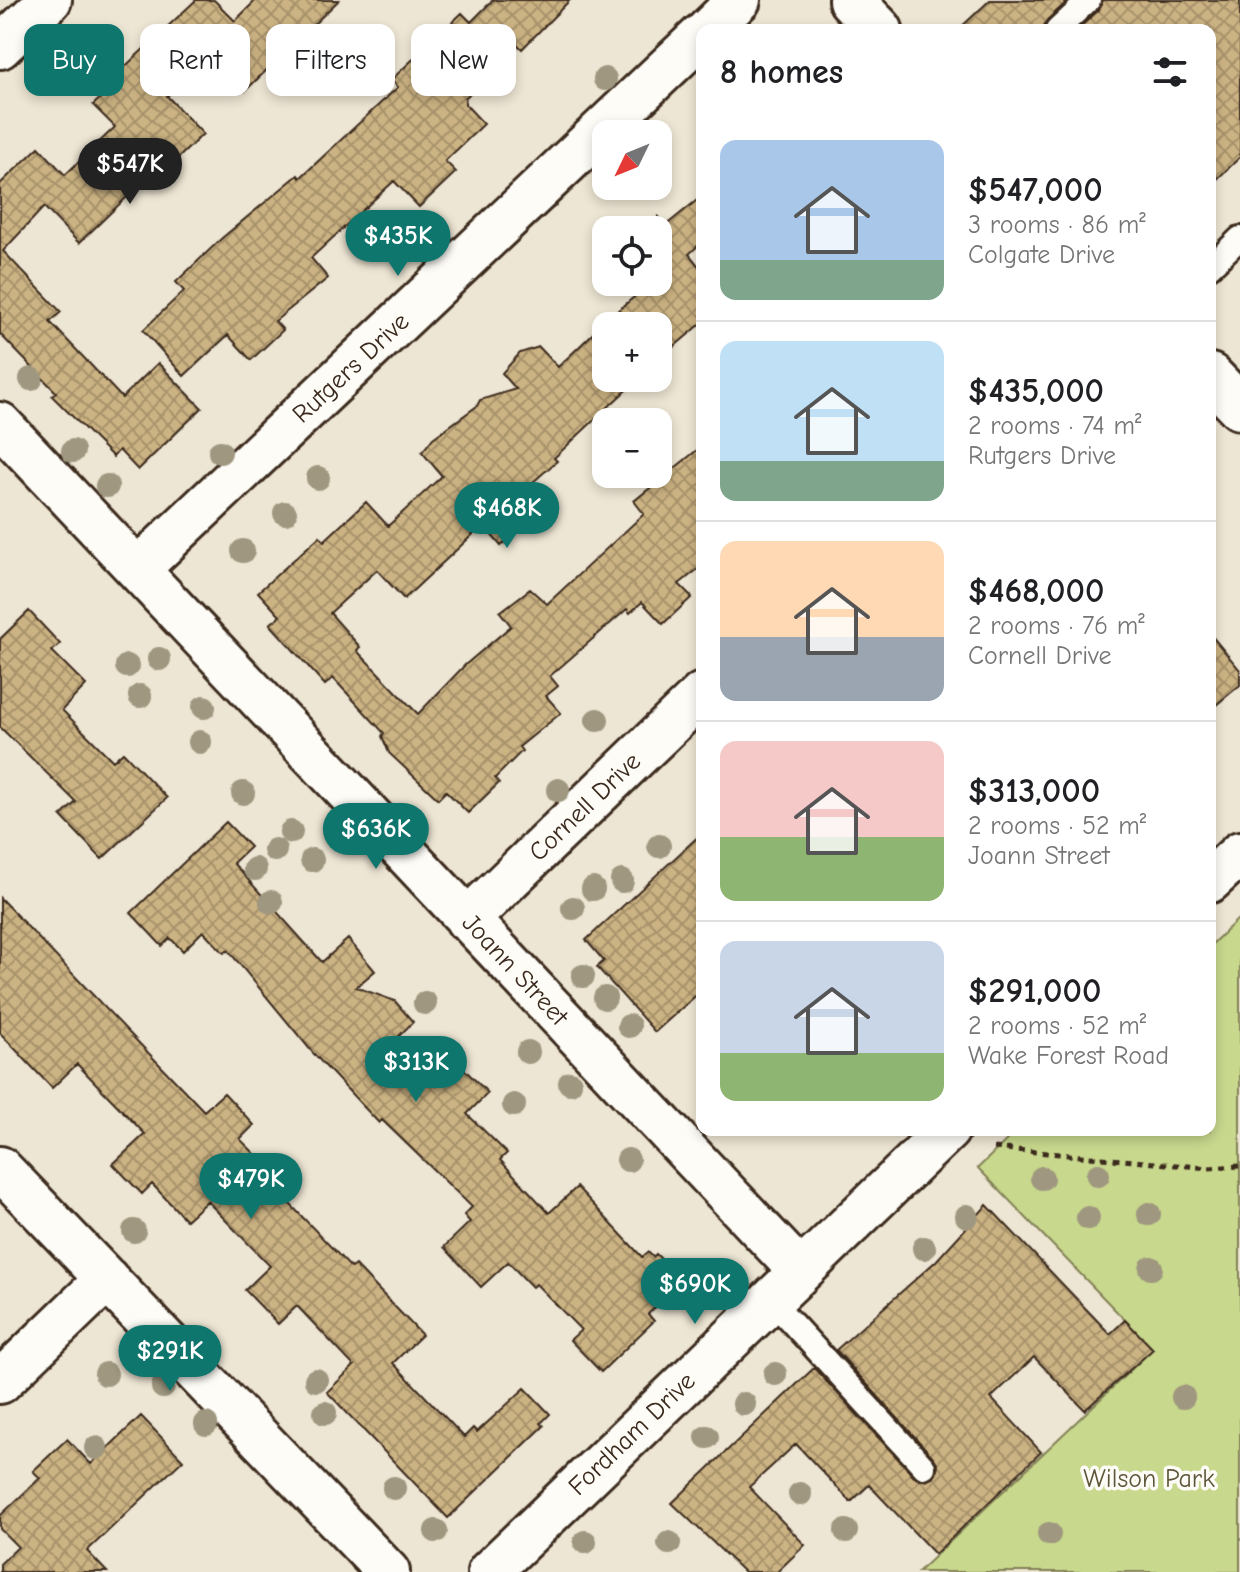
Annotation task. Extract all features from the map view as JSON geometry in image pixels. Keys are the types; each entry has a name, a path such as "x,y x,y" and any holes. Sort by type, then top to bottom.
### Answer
{"street":[{"path":"0,47 50,0"},
{"path":"714,24 739,0"},
{"path":"851,0 874,24"},
{"name":"Rutgers Drive","path":"139,568 696,41"},
{"path":"1216,382 1240,407"},
{"name":"Joann Street","path":"0,424 139,568 467,920 785,1285"},
{"name":"Cornell Drive","path":"467,920 696,700"},
{"path":"1216,875 1240,853"},
{"name":"Fordham Drive","path":"489,1572 942,1136"},
{"path":"0,1168 388,1572"},
{"path":"0,1382 107,1279"}],"lane":[{"path":"1063,24 1089,0"},
{"path":"785,1285 924,1467"}],"path":[{"path":"994,1148 1209,1168 1240,1166"}],"green space":[{"name":"Wilson Park","path":"1240,917 1240,1572 918,1572 1153,1349 978,1168 1011,1136 1216,1136 1216,940"}],"building":[{"path":"196,0 214,0 235,21 256,0 339,0 314,24 266,24 266,71 250,86 250,24 170,24"},
{"path":"493,0 570,0 522,49 516,43 516,24 450,24 462,13 471,22"},
{"path":"990,0 1069,0 1045,24 964,24"},
{"path":"1103,0 1240,0 1240,157 1216,180 1216,24 1084,24 1099,10"},
{"path":"140,52 140,96 167,96 203,134 161,175 156,169 79,243 44,207 3,251 61,312 50,322 122,398 158,363 202,408 138,470 119,450 113,457 52,396 56,392 0,334 0,184 39,147 65,175 115,127 93,105 103,96 124,96 124,67"},
{"path":"411,61 411,96 467,96 465,104 484,124 445,161 456,172 419,207 394,181 311,258 328,278 275,321 283,330 251,360 228,335 184,376 143,330 184,291 176,282 222,238 298,175 300,178 388,96 395,96 398,87 395,76"},
{"path":"696,201 696,248 689,254 696,263 696,328 672,348 672,312 616,312 635,296 672,296 672,220"},
{"path":"592,334 592,392 624,392 607,408 592,408 592,422 554,458 557,461 515,498 532,519 501,546 483,525 404,599 377,570 330,613 360,647 357,650 360,654 418,714 465,665 511,626 500,612 530,589 547,604 644,514 634,501 650,488 672,488 672,470 696,451 696,571 679,584 692,597 663,624 642,602 630,613 627,609 550,676 558,686 546,696 561,713 519,747 522,751 495,778 499,783 468,813 446,791 438,799 389,753 382,736 384,733 333,678 325,685 270,624 280,616 258,592 320,536 324,541 366,502 388,526 442,476 422,452 433,438 477,406 480,400 516,389 502,373 520,353 539,347 558,367"},
{"path":"29,611 60,644 52,651 86,685 62,710 113,761 123,752 167,798 102,859 61,816 76,802 0,727 0,639"},
{"path":"1216,641 1240,670 1240,685 1216,705"},
{"path":"226,822 250,847 233,863 322,962 348,939 375,971 356,987 395,1001 413,1022 395,1040 437,1086 459,1064 488,1093 467,1114 507,1153 500,1160 549,1213 577,1187 642,1257 648,1252 653,1257 656,1254 677,1275 674,1279 680,1285 648,1314 654,1321 601,1372 570,1340 581,1330 536,1284 532,1287 508,1262 481,1287 444,1247 470,1222 464,1215 472,1207 382,1120 379,1123 313,1053 228,950 224,953 203,931 183,951 170,938 162,946 131,913"},
{"path":"696,839 696,995 655,1032 597,967 604,961 586,940"},
{"path":"0,898 204,1111 224,1093 254,1125 240,1139 256,1155 249,1161 351,1268 355,1265 422,1335 393,1363 464,1437 473,1428 477,1432 525,1388 550,1414 541,1423 544,1426 448,1518 327,1392 354,1366 297,1306 278,1324 245,1290 270,1266 207,1201 186,1220 152,1184 142,1194 113,1164 145,1134 77,1064 52,1088 0,1033"},
{"path":"987,1205 1110,1334 1125,1320 1153,1349 1085,1410 1034,1357 991,1398 1041,1452 935,1554 869,1485 851,1502 796,1444 749,1487 805,1545 777,1572 744,1572 672,1503 814,1368 914,1476 926,1481 934,1477 938,1465 934,1458 836,1350 936,1261"},
{"path":"141,1416 183,1460 87,1551 107,1572 0,1572 0,1564 18,1547 0,1529 0,1516 40,1478 33,1471 67,1439 91,1464"}]}
